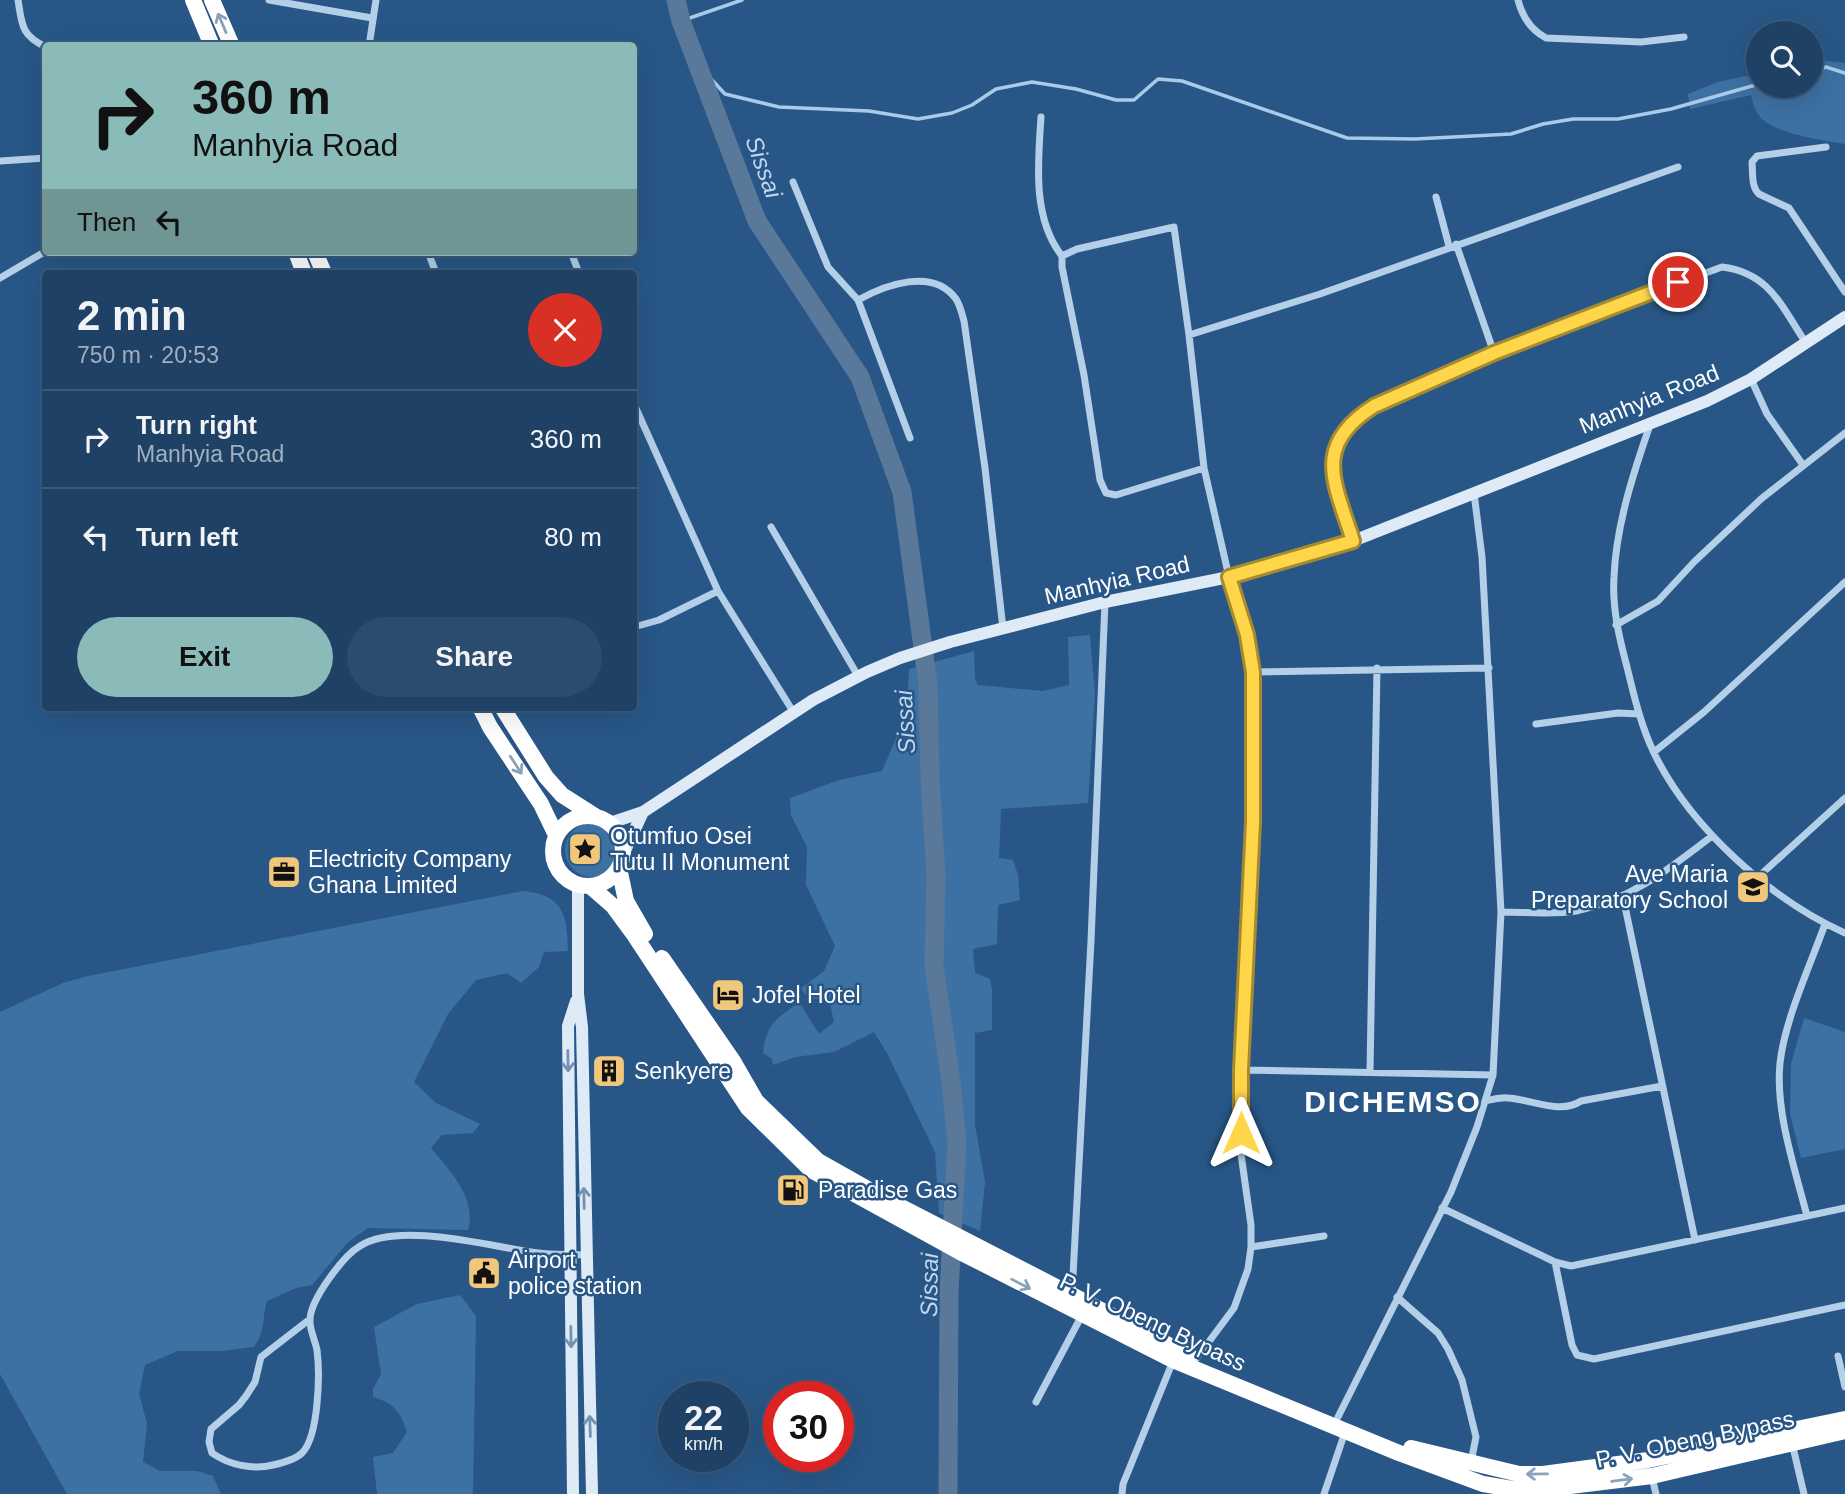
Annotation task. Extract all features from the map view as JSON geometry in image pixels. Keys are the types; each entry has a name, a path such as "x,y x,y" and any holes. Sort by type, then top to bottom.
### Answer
{"highway":[{"path":"193,0 210,42"},
{"path":"212,0 230,42"},
{"path":"482,711 541,804 556,835"},
{"path":"509,711 546,777 562,796 602,820 618,833 622,844 621,862 610,878 584,885 569,881 558,870 552,855 556,835 566,823 580,817 602,820"},
{"name":"P. V. Obeng Bypass","path":"621,862 626,901 635,918 733,1061 756,1101 818,1161 1082,1315 1505,1491 1538,1490 1652,1476 1845,1431"},
{"name":"P. V. Obeng Bypass","path":"584,885 613,906 748,1108 811,1170 945,1236"},
{"name":"P. V. Obeng Bypass","path":"961,1245 1072,1295 1176,1355 1196,1359 1342,1424 1411,1448 1519,1474 1543,1474 1648,1460 1845,1419"}],"main road":[{"name":"Manhyia Road","path":"602,820 643,812 793,712 858,676 900,658 950,642 1105,602 1229,577 1353,541 1707,401 1751,379 1845,317"},
{"path":"621,862 643,812"},
{"path":"584,885 578,994 582,1027 592,1494"},
{"path":"573,1494 568,1027 578,994"}],"street":[{"path":"18,0 23,28 30,40 42,45"},
{"path":"269,0 372,18"},
{"path":"369,42 376,0"},
{"path":"1518,0 1521,12 1534,32 1546,38 1641,42 1684,37"},
{"path":"1041,117 1038,160 1040,195 1053,244 1062,256 1100,480 1106,493 1116,495 1204,468"},
{"path":"1826,147 1756,156 1752,162 1754,184 1755,191 1759,194 1789,208 1845,292"},
{"path":"0,161 42,158"},
{"path":"1189,335 1320,294 1678,166"},
{"path":"793,182 828,267 858,300 911,438"},
{"path":"1436,197 1494,353"},
{"path":"1062,256 1077,249 1174,228 1204,468 1229,577 1247,635 1253,672 1253,822 1241,1070 1241,1154 1251,1225 1251,1247 1248,1269 1234,1308 1196,1359"},
{"path":"0,278 42,253"},
{"path":"1353,541 1331,465 1333,450 1342,433 1356,417 1374,406 1494,353 1722,267 1742,270 1766,285 1806,343"},
{"path":"858,300 888,286 912,281 927,282 943,288 957,300 964,321 983,454 1003,629"},
{"path":"1751,379 1767,414 1803,465"},
{"path":"637,411 718,591 793,712"},
{"path":"1652,422 1625,508 1613,579 1616,625 1639,714 1654,752 1670,781 1712,836 1757,878 1825,924 1845,933"},
{"path":"1616,625 1658,601 1694,562 1761,499 1845,433"},
{"path":"1324,1494 1342,1424 1397,1297 1451,1192 1478,1127 1493,1075 1501,912 1496,863 1482,557 1474,493"},
{"path":"771,527 858,676"},
{"path":"1654,752 1704,712 1845,582"},
{"path":"637,626 659,620 718,591"},
{"path":"1072,1295 1105,602"},
{"path":"1370,1072 1377,668"},
{"path":"1253,672 1489,668"},
{"path":"1536,724 1618,713 1639,714"},
{"path":"1757,878 1845,798"},
{"path":"1501,912 1575,911 1623,897 1658,877 1712,836"},
{"path":"1623,897 1695,1240"},
{"path":"1807,1216 1787,1134 1780,1065 1785,1037 1825,924"},
{"path":"1241,1070 1493,1075"},
{"path":"1485,1101 1506,1097 1563,1107 1581,1101 1662,1086"},
{"path":"1442,1208 1555,1262 1571,1266 1845,1208"},
{"path":"310,1320 316,1345 317,1378 313,1429 301,1454 285,1462 267,1466 246,1466 224,1461 212,1453 209,1442 211,1429 246,1396 255,1382 261,1357 310,1320 319,1295 345,1259 358,1247 380,1239 407,1235 539,1253 585,1255"},
{"path":"1251,1247 1324,1236"},
{"path":"1555,1262 1572,1345 1577,1355 1594,1359 1845,1305"},
{"path":"1397,1297 1438,1333 1462,1380 1476,1437 1471,1464"},
{"path":"1036,1402 1082,1315"},
{"path":"1122,1494 1123,1484 1176,1355"},
{"path":"1838,1356 1845,1387"},
{"path":"1792,1443 1804,1494"},
{"path":"1652,1476 1656,1494"}],"shaded area":[{"path":"1823,61 1845,63 1845,144 1802,136 1770,125 1758,115 1752,98 1823,98"},
{"path":"1746,76 1746,96 1690,109 1688,94 1718,82"},
{"path":"1090,635 1095,694 1088,803 1001,809 999,858 1013,860 1018,875 1020,900 998,905 997,944 973,949 975,973 990,979 992,990 992,1030 975,1033 975,1125 985,1182 980,1231 939,1213 935,1152 874,1032 834,1052 795,1057 773,1065 772,1059 763,1053 770,1028 799,1002 819,1034 834,1022 829,999 811,999 800,989 824,971 835,946 806,885 807,847 791,815 790,798 839,780 882,771 902,722 909,669 974,651 975,679 978,685 1043,691 1069,685 1068,637"},
{"path":"592,823 611,831 619,850 611,869 592,877 573,869 565,850 573,831"},
{"path":"523,891 537,893 555,902 564,917 568,951 544,952 539,967 521,983 507,973 476,980 448,1014 414,1082 436,1103 480,1124 473,1133 442,1135 431,1148 465,1196 470,1218 468,1230 368,1228 348,1242 312,1285 296,1288 267,1301 262,1330 254,1347 221,1351 178,1351 145,1365 139,1394 147,1423 143,1462 160,1471 197,1471 213,1476 221,1494 67,1494 0,1374 0,1012 63,983 88,976"},
{"path":"1804,1018 1845,1032 1845,1149 1801,1158 1790,1114 1791,1064"},
{"path":"460,1295 476,1316 473,1494 377,1494 373,1457 393,1453 407,1432 396,1409 373,1397 373,1389 381,1374 374,1327 417,1304"}],"waterway":[{"name":"Sissai","path":"676,0 681,21 757,221 860,377 902,492 928,685 936,876 934,966 957,1143 949,1292 948,1494"},
{"path":"681,21 742,0"},
{"path":"698,65 725,94 779,107 869,111 918,119 952,113 972,105 996,89 1032,82 1076,89 1116,100 1134,100 1158,79 1182,81 1347,138 1415,139 1511,134 1543,124 1573,119 1618,119 1671,109 1746,88"},
{"path":"1823,68 1845,73"}],"place":[{"name":"Otumfuo Osei Tutu II Monument","path":"585,849"},
{"name":"Electricity Company Ghana Limited","path":"284,872"},
{"name":"Ave Maria Preparatory School","path":"1753,887"},
{"name":"Jofel Hotel","path":"728,995"},
{"name":"Senkyere","path":"609,1071"},
{"name":"Paradise Gas","path":"793,1190"},
{"name":"Airport police station","path":"484,1273"}],"district":[{"name":"DICHEMSO","path":"1393,1101"}],"route":[{"path":"1241,1133 1241,1070 1253,822 1253,672 1247,635 1229,577 1353,541 1331,465 1333,450 1342,433 1356,417 1374,406 1494,353 1678,282"}]}
